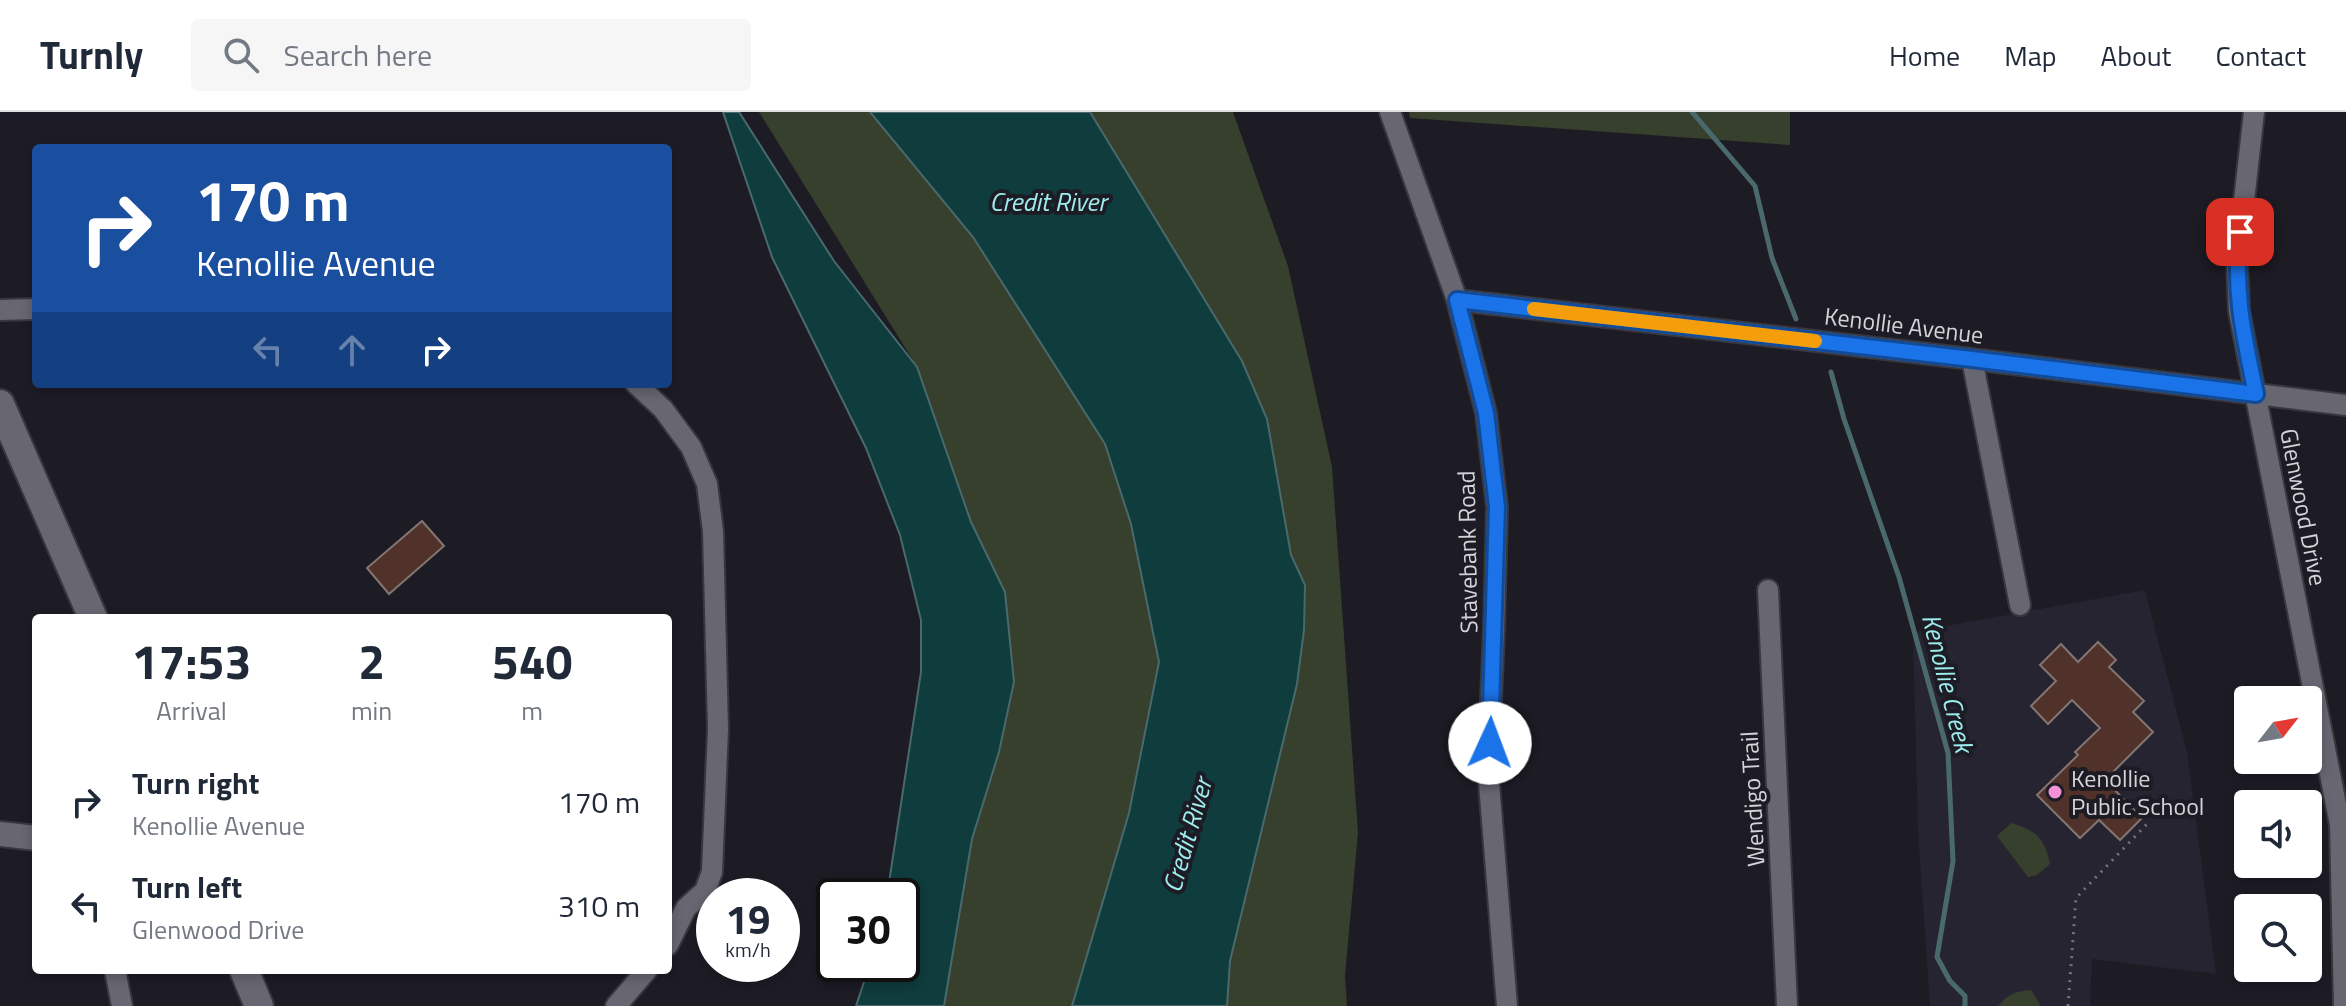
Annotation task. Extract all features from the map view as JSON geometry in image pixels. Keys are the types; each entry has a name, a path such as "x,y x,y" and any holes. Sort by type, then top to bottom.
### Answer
{"main road":[{"path":"0,404 91,614"},
{"path":"246,974 259,1006"}],"street":[{"name":"Stavebank Road","path":"1390,112 1457,300 1486,413 1497,507 1488,771 1507,1006"},
{"name":"Glenwood Drive","path":"2254,112 2237,263 2239,311 2340,825 2344,1006"},
{"name":"Kenollie Avenue","path":"1457,300 2346,405"},
{"path":"0,310 32,309"},
{"path":"1972,359 2020,605"},
{"path":"640,388 663,409 691,447 707,484 713,531 718,729 712,872 705,891 677,910 672,929"},
{"name":"Wendigo Trail","path":"1768,590 1787,1006"},
{"path":"0,834 32,838"},
{"path":"116,974 122,1006"},
{"path":"616,1006 644,974"}],"path":[{"path":"2068,1006 2076,898 2147,824"}],"shaded area":[{"path":"759,112 870,112 973,237 1105,444 1131,524 1159,661 1129,813 1072,1006 944,1006 972,839 999,752 1014,682 1005,592 971,522 917,367"},
{"path":"1090,112 1233,112 1288,266 1332,467 1358,833 1345,976 1347,1006 1227,1006 1230,961 1297,684 1304,630 1305,585 1291,555 1267,419 1242,361"},
{"path":"1409,112 1790,112 1790,145 1410,118"},
{"name":"Kenollie Public School","path":"2145,590 2187,752 2216,974 2092,959 2090,1006 1930,1006 1918,832 1913,632"},
{"path":"2011,823 2033,832 2045,848 2050,864 2037,875 2028,877 1997,836"},
{"path":"2031,990 2041,1006 1998,1006 2012,994"}],"water":[{"path":"723,112 739,112 834,261 917,367 971,522 1005,592 1014,682 999,752 972,839 944,1006 856,1006 864,982 920,982 920,878 890,878 921,672 921,620 900,535 866,448 772,257"},
{"name":"Credit River","path":"870,112 1090,112 1242,361 1267,419 1291,555 1305,585 1304,630 1297,684 1230,961 1227,1006 1072,1006 1129,813 1159,662 1131,524 1105,444 973,237"}],"building":[{"path":"422,521 444,546 389,594 367,568"},
{"path":"2098,642 2116,660 2109,667 2144,701 2133,712 2153,732 2105,780 2142,818 2120,840 2099,820 2080,838 2037,795 2078,755 2075,752 2100,728 2072,700 2048,724 2031,706 2056,681 2040,665 2061,644 2078,662"}],"waterway":[{"name":"Kenollie Creek","path":"1692,112 1755,186 1772,258 1796,319"},
{"name":"Kenollie Creek","path":"1831,372 1844,419 1899,577 1948,753 1953,861 1937,957 1950,981 1965,996 1965,1006"}],"slow traffic":[{"path":"1534,309 1815,341"}],"place":[{"name":"Kenollie Public School","path":"2055,792"}],"route":[{"path":"1490,743 1497,507 1486,413 1457,300 2256,394 2239,311 2237,263 2240,232"}]}
